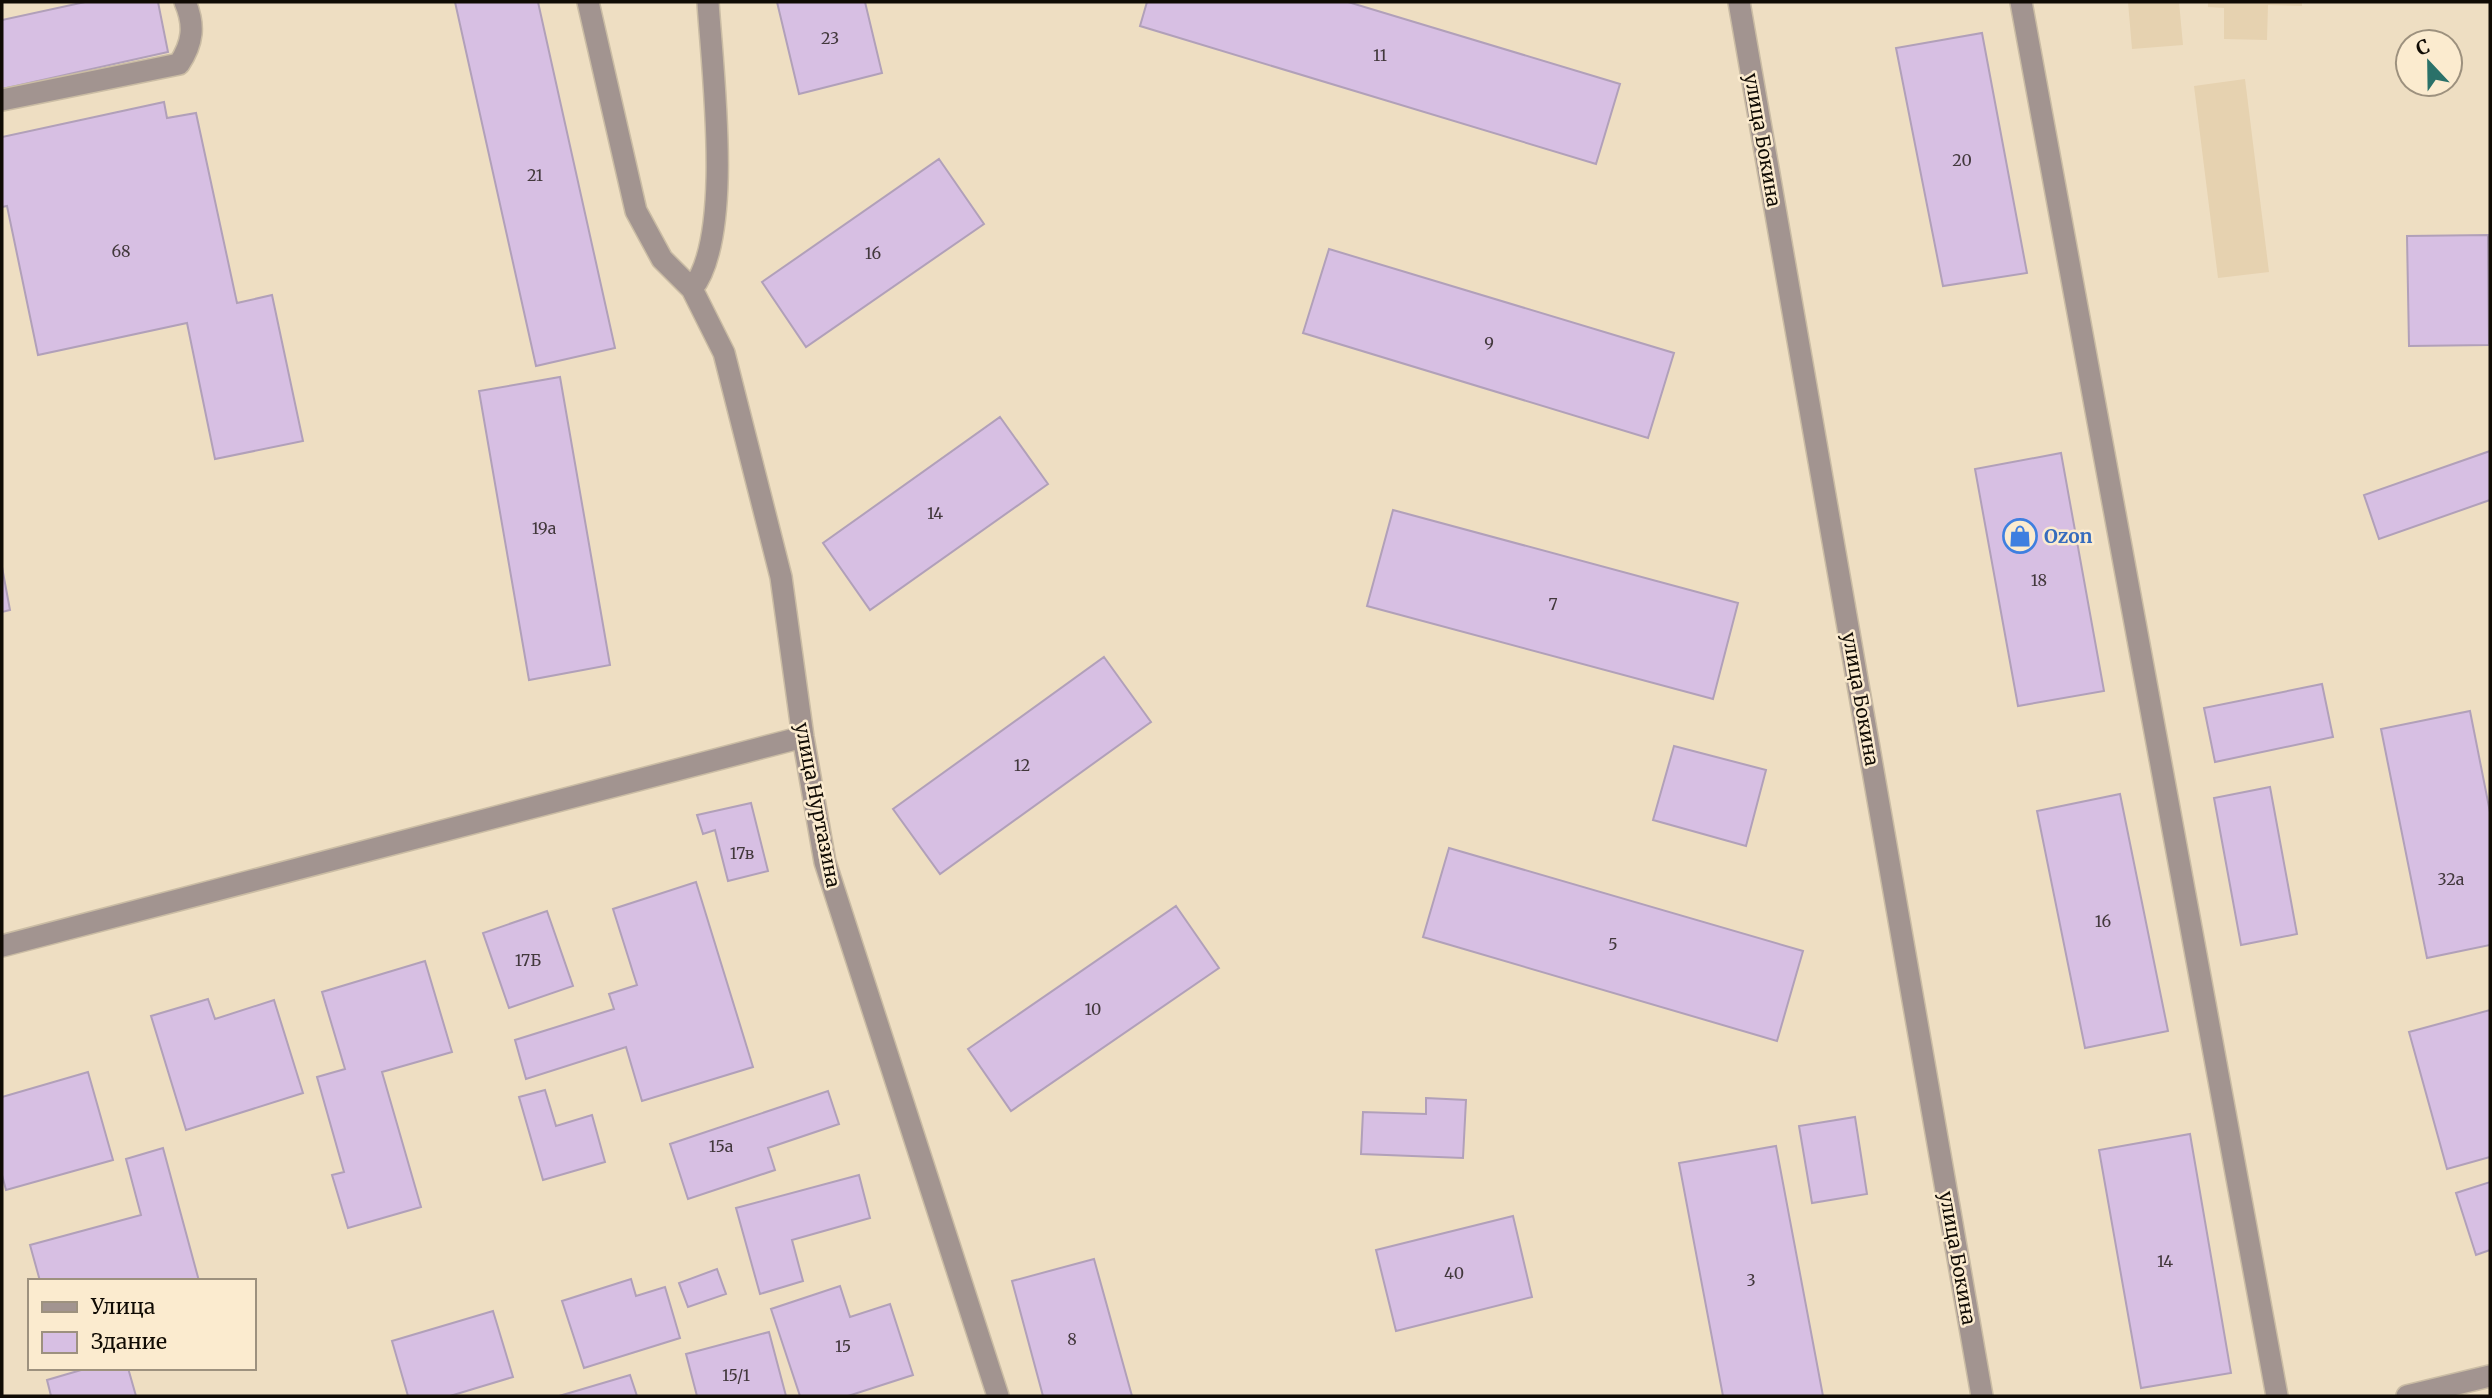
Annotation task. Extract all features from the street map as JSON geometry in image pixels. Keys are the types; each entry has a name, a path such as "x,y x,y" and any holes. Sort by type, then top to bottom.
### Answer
{"street":[{"path":"2,100 179,64 190,47 192,19 185,2"},
{"name":"улица Нуртазина","path":"588,2 636,211 662,259 692,289 724,352 781,577 803,737 825,862 998,1396"},
{"path":"692,289 702,274 707,255 718,164 708,2"},
{"name":"улица Бокина","path":"1739,2 1982,1396"},
{"path":"2021,2 2277,1396"},
{"path":"2,946 803,737"},
{"path":"2407,1396 2490,1376"}],"shaded area":[{"path":"2128,2 2179,2 2183,45 2132,49"},
{"path":"2208,2 2302,2 2302,6 2268,5 2267,40 2224,39 2224,8 2208,7"},
{"path":"2245,79 2269,272 2218,278 2194,86"}],"building":[{"path":"85,2 158,2 168,52 2,89 2,20"},
{"path":"455,2 538,2 615,348 536,366"},
{"path":"777,2 865,2 882,73 799,94"},
{"path":"1147,2 1348,2 1620,84 1596,164 1140,26"},
{"path":"1982,33 2027,273 1943,286 1896,48"},
{"path":"164,102 167,118 196,113 237,303 272,295 303,441 215,459 187,323 38,355 7,206 2,207 2,137"},
{"path":"939,159 984,224 806,347 762,282"},
{"path":"2488,235 2489,345 2409,346 2407,236"},
{"path":"1329,249 1674,353 1648,438 1303,333"},
{"path":"560,377 610,665 529,680 479,391"},
{"path":"1000,417 1048,484 870,610 823,543"},
{"path":"2490,451 2490,500 2379,539 2364,495"},
{"path":"2061,453 2104,691 2018,706 1975,469"},
{"path":"1393,510 1738,603 1713,699 1367,606"},
{"path":"2,567 10,610 2,612"},
{"path":"1104,657 1151,722 940,874 893,809"},
{"path":"2322,684 2333,737 2215,762 2204,708"},
{"path":"2470,711 2490,812 2490,945 2427,958 2381,729"},
{"path":"1674,746 1766,770 1746,846 1653,820"},
{"path":"2270,787 2297,934 2241,945 2214,798"},
{"path":"2120,794 2168,1031 2085,1048 2037,811"},
{"path":"751,803 768,871 728,881 715,830 703,834 697,815"},
{"path":"1449,848 1803,951 1777,1041 1423,937"},
{"path":"696,882 753,1067 642,1101 626,1047 526,1079 515,1040 614,1009 609,994 637,985 613,909"},
{"path":"1176,906 1219,968 1011,1111 968,1049"},
{"path":"547,911 573,986 509,1008 483,933"},
{"path":"425,961 452,1052 382,1072 421,1207 348,1228 332,1175 344,1172 317,1077 345,1069 322,992"},
{"path":"208,999 215,1019 274,1000 303,1093 186,1130 151,1016"},
{"path":"2490,1010 2490,1157 2447,1169 2409,1032"},
{"path":"88,1072 113,1160 6,1190 2,1175 2,1097"},
{"path":"545,1090 556,1126 592,1115 605,1162 543,1180 519,1097"},
{"path":"828,1091 839,1124 768,1148 775,1170 688,1199 670,1144"},
{"path":"1426,1098 1466,1100 1463,1158 1361,1154 1363,1112 1426,1114"},
{"path":"1855,1117 1867,1194 1812,1203 1799,1126"},
{"path":"2190,1134 2231,1373 2141,1388 2099,1150"},
{"path":"1776,1146 1823,1396 1723,1396 1679,1163"},
{"path":"163,1148 198,1279 39,1279 30,1245 141,1215 126,1159"},
{"path":"859,1175 870,1218 792,1240 803,1281 760,1294 736,1208"},
{"path":"2490,1182 2490,1250 2476,1255 2456,1193"},
{"path":"1513,1216 1532,1297 1396,1331 1376,1250"},
{"path":"1094,1259 1132,1396 1043,1396 1012,1281"},
{"path":"717,1269 726,1294 688,1307 679,1283"},
{"path":"631,1279 636,1296 665,1287 680,1338 584,1368 562,1301"},
{"path":"840,1286 850,1317 890,1304 913,1375 848,1396 800,1396 771,1309"},
{"path":"493,1311 513,1377 450,1396 408,1396 392,1341"},
{"path":"769,1332 786,1396 697,1396 686,1354"},
{"path":"81,1370 129,1370 136,1396 51,1396 47,1380"},
{"path":"630,1375 637,1396 559,1396"}],"place":[{"name":"Ozon","path":"2020,536"}]}
